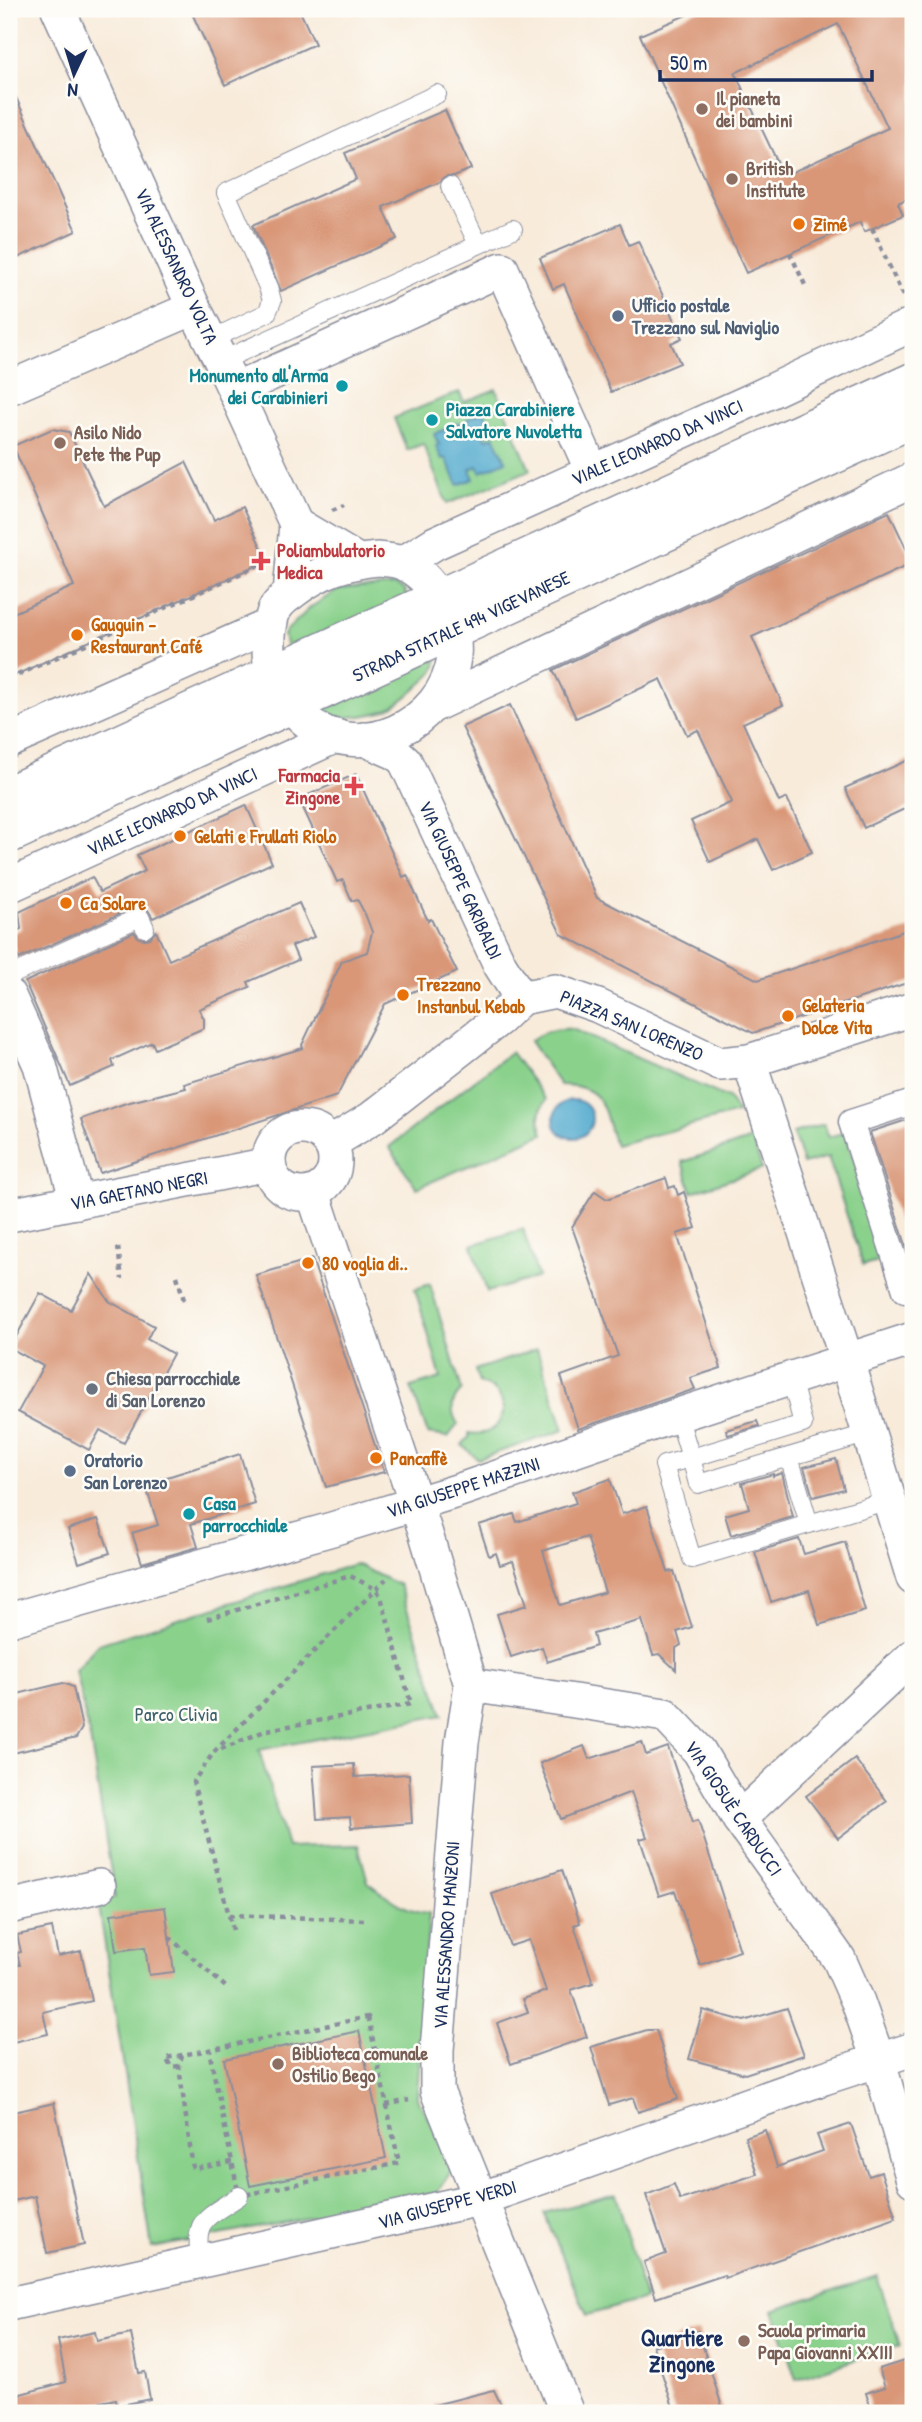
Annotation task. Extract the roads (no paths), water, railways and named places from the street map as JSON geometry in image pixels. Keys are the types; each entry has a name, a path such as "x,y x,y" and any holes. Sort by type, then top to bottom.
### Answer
{"main road":[{"name":"STRADA STATALE 494 VIGEVANESE","path":"9,834 280,690 446,614 913,382"},
{"name":"STRADA STATALE 494 VIGEVANESE","path":"446,614 913,418"},
{"name":"STRADA STATALE 494 VIGEVANESE","path":"9,795 280,690"}],"street":[{"name":"VIA ALESSANDRO VOLTA","path":"58,9 296,524 290,594"},
{"path":"222,364 502,269 592,471"},
{"path":"9,388 194,308"},
{"name":"VIALE LEONARDO DA VINCI","path":"402,563 435,543 750,401 913,324"},
{"path":"421,716 913,479"},
{"path":"296,524 358,561"},
{"path":"378,559 402,563 428,582 446,614 454,656 447,683 421,716 405,761 396,753 310,724 280,690 268,656 270,625 275,608 311,579 339,565 378,559"},
{"path":"9,741 270,625"},
{"name":"VIALE LEONARDO DA VINCI","path":"9,886 350,737 376,738 421,716"},
{"name":"VIA GIUSEPPE GARIBALDI","path":"405,761 500,965 521,998"},
{"name":"PIAZZA SAN LORENZO","path":"521,998 555,991 598,1006 720,1064 749,1061 913,1009"},
{"path":"9,996 40,1065 77,1202"},
{"path":"331,1143 372,1118 499,1019 521,998"},
{"path":"749,1061 847,1362 913,1578"},
{"path":"913,1102 852,1122 905,1290 913,1288"},
{"path":"303,1127 314,1129 324,1134 331,1143 335,1152 334,1172 329,1181 313,1193 303,1194 284,1189 276,1182 269,1164 270,1153 282,1134 303,1127"},
{"name":"VIA GAETANO NEGRI","path":"9,1215 269,1164"},
{"path":"313,1193 471,1685"},
{"name":"VIA GIUSEPPE MAZZINI","path":"9,1620 415,1504 913,1339"},
{"path":"739,1819 913,1656"},
{"name":"VIA GIOSUÈ CARDUCCI","path":"471,1685 665,1715 699,1751 739,1819 839,1959 878,2059 913,2180"},
{"name":"VIA ALESSANDRO MANZONI","path":"471,1685 459,1765 437,2050 437,2091 567,2413"},
{"path":"9,1907 99,1886"},
{"name":"VIA GIUSEPPE VERDI","path":"9,2304 480,2199 913,2049"}],"lane":[{"path":"222,364 267,313 272,301 226,193 437,94"},
{"path":"450,186 478,244"},
{"path":"222,364 513,229"},
{"path":"9,976 140,917 145,928"},
{"path":"791,1378 803,1424 664,1465 692,1559 890,1500"},
{"path":"678,1415 698,1484"},
{"path":"672,1492 869,1433"},
{"path":"789,1457 809,1524"},
{"path":"201,2261 197,2240 203,2221 239,2196"}],"water":[{"path":"484,411 490,425 481,429 486,439 494,436 506,461 481,472 478,466 470,469 474,479 458,485 446,458 442,459 434,434 459,423 462,428 469,425 467,419"},
{"path":"573,1100 586,1106 592,1119 586,1132 573,1138 560,1132 554,1119 560,1106"}],"place":[{"name":"Il pianeta dei bambini","path":"702,109"},
{"name":"British Institute","path":"732,179"},
{"name":"Zimé","path":"799,224"},
{"name":"Ufficio postale Trezzano sul Naviglio","path":"618,316"},
{"name":"Monumento all'Arma dei Carabinieri","path":"342,386"},
{"name":"Piazza Carabiniere Salvatore Nuvoletta","path":"432,420"},
{"name":"Asilo Nido Pete the Pup","path":"60,443"},
{"name":"Poliambulatorio Medica","path":"261,561"},
{"name":"Gauguin - Restaurant Café","path":"77,635"},
{"name":"Farmacia Zingone","path":"354,786"},
{"name":"Gelati e Frullati Riolo","path":"180,836"},
{"name":"Ca Solare","path":"66,903"},
{"name":"Trezzano Instanbul Kebab","path":"403,995"},
{"name":"Gelateria Dolce Vita","path":"788,1016"},
{"name":"80 voglia di..","path":"308,1263"},
{"name":"Chiesa parrocchiale di San Lorenzo","path":"92,1389"},
{"name":"Pancaffè","path":"376,1458"},
{"name":"Oratorio San Lorenzo","path":"70,1471"},
{"name":"Casa parrocchiale","path":"189,1514"},
{"name":"Biblioteca comunale Ostilio Bego","path":"278,2064"},
{"name":"Scuola primaria Papa Giovanni XXIII","path":"744,2341"}],"district":[{"name":"Quartiere Zingone","path":"682,2350"}],"park label":[{"name":"Parco Clivia","path":"176,1714"}]}
